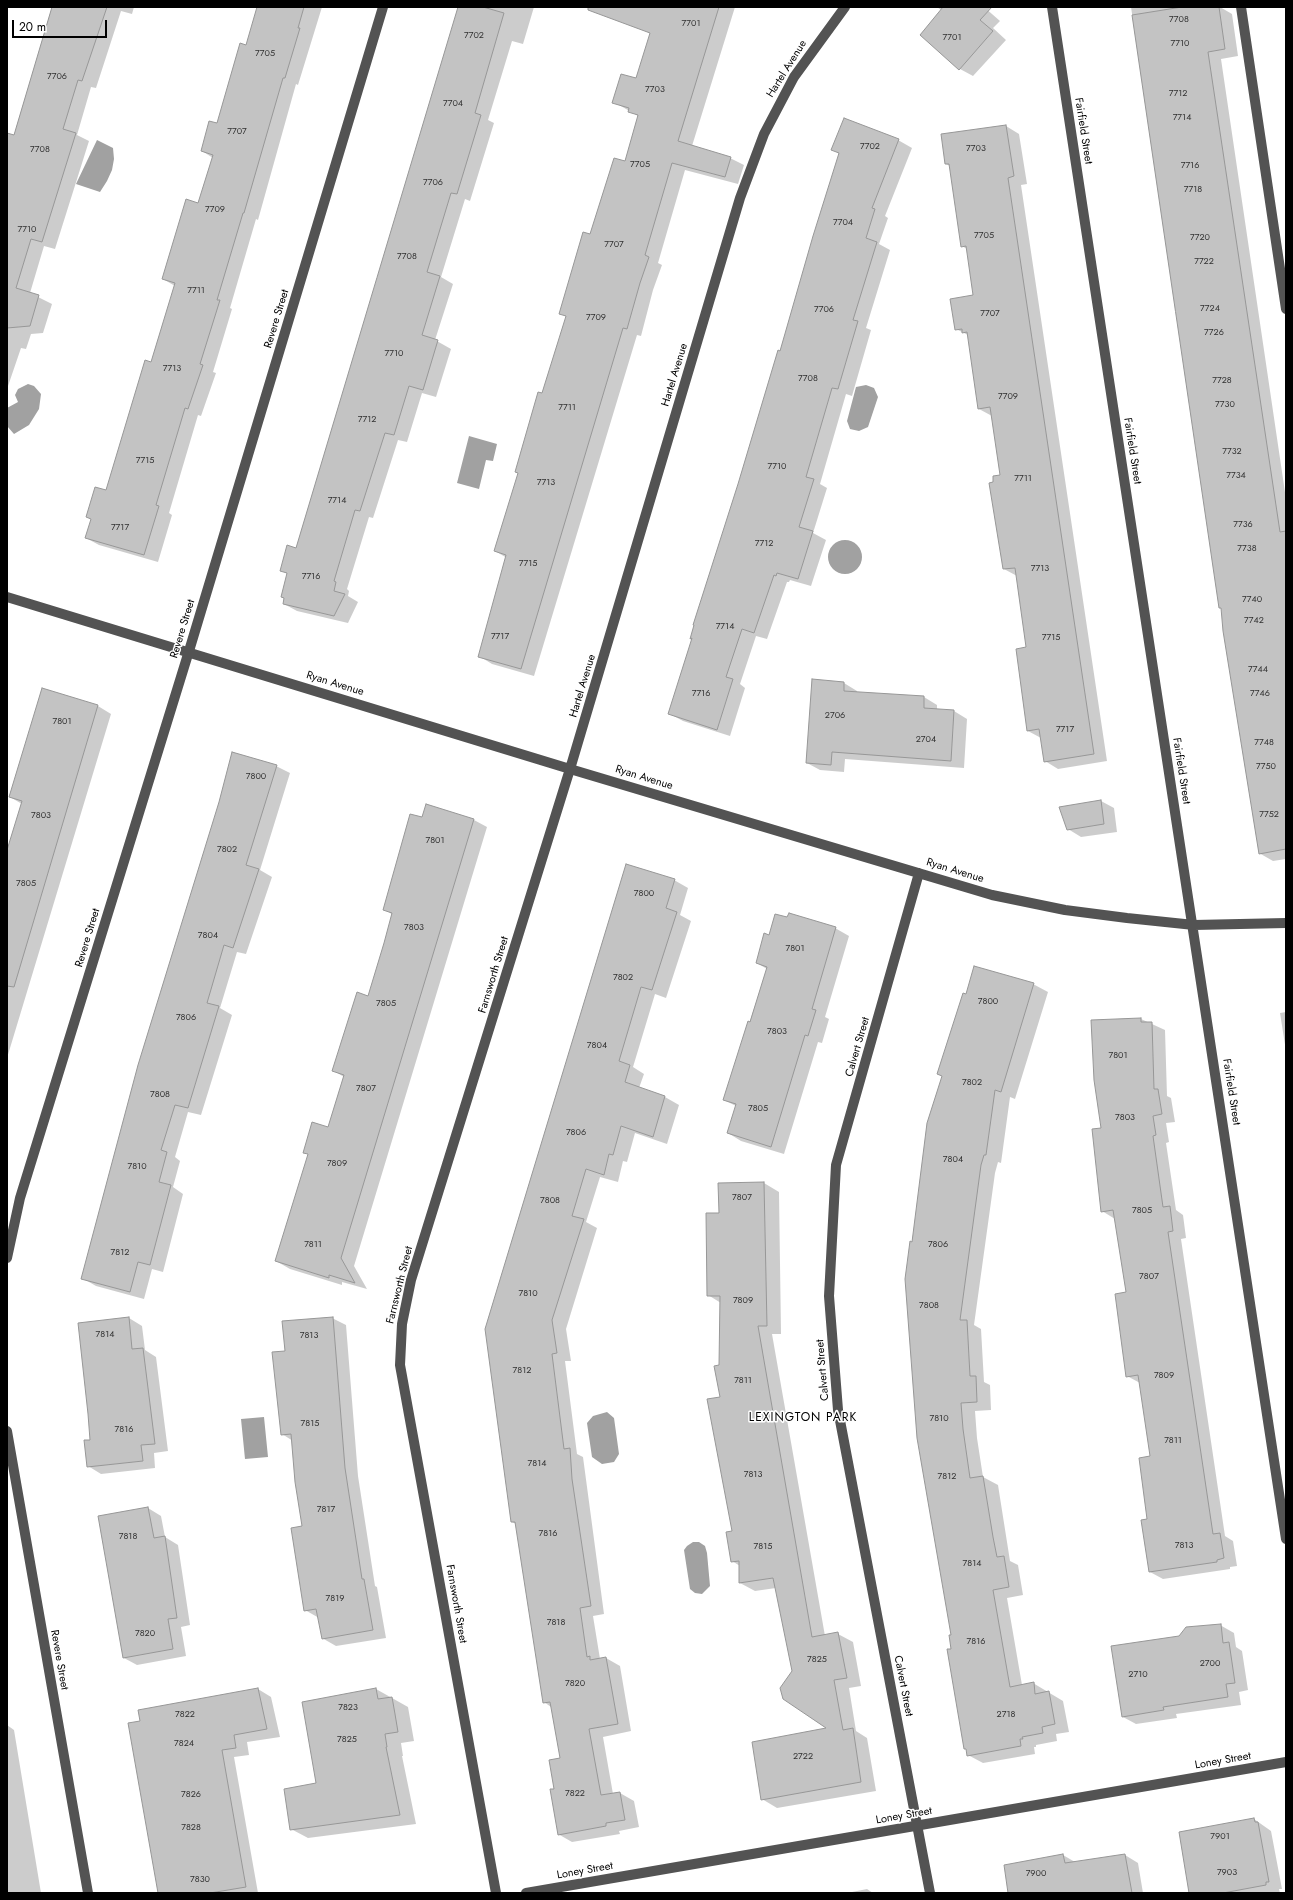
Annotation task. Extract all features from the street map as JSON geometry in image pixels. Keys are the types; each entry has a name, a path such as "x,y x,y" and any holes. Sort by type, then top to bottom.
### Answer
{"street":[{"name":"Revere Street","path":"7,1258 20,1198 189,651 383,7"},
{"name":"Hartel Avenue","path":"570,769 740,198 764,134 794,78 845,7"},
{"name":"Fairfield Street","path":"1052,7 1180,845 1194,925 1286,1539"},
{"path":"1241,7 1286,309"},
{"name":"Ryan Avenue","path":"7,597 189,651 570,769 992,895 1065,910 1194,925 1286,923"},
{"name":"Farnsworth Street","path":"496,1893 400,1365 402,1324 411,1280 570,769"},
{"name":"Calvert Street","path":"919,872 836,1165 829,1296 838,1410 930,1893"},
{"name":"Revere Street","path":"7,1431 88,1893"},
{"name":"Loney Street","path":"526,1893 1286,1762"}],"shaded area":[{"path":"97,140 113,148 114,159 112,170 100,192 76,184"},
{"path":"28,384 34,386 41,394 39,409 29,425 14,434 7,426 7,408 18,402 15,395 18,389"},
{"path":"866,385 874,388 878,397 868,427 859,431 850,429 847,421 856,387"},
{"path":"469,436 497,444 493,461 486,460 479,489 457,483"},
{"path":"845,540 857,545 862,557 857,569 845,574 833,569 828,557 833,545"},
{"path":"607,1412 614,1418 619,1454 614,1462 602,1464 592,1457 587,1423 593,1416"},
{"path":"264,1417 268,1457 245,1459 241,1419"},
{"path":"693,1542 699,1542 705,1546 707,1553 710,1586 702,1594 695,1593 690,1589 684,1550"}],"building":[{"path":"52,7 107,7 82,81 78,80 63,129 76,133 42,242 31,239 16,288 39,295 30,326 7,328 7,133 14,135"},
{"path":"257,7 304,7 298,28 300,28 285,78 283,78 217,300 220,300 200,364 203,365 188,409 185,408 156,505 159,506 144,555 85,538 91,519 86,517 95,487 106,490 145,360 151,362 175,283 162,279 186,199 198,203 213,155 201,151 209,121 217,123 240,43 246,45"},
{"path":"458,7 483,7 504,13 475,113 481,115 457,194 451,193 427,272 440,276 422,335 438,340 423,390 409,386 394,435 385,433 360,511 355,510 334,581 336,582 334,591 345,594 334,616 283,604 284,598 281,597 287,573 280,571 287,545 296,548"},
{"path":"588,7 719,7 678,141 731,157 725,177 672,163 645,255 649,257 627,329 623,328 521,669 478,657 506,555 494,551 518,473 515,472 538,392 542,393 566,316 559,314 583,232 590,234 614,158 625,161 638,115 628,112 629,108 612,103 621,74 636,78 650,33 588,10"},
{"path":"943,7 992,7 980,20 993,31 959,70 920,35"},
{"path":"1182,7 1219,7 1225,49 1208,52 1280,532 1286,531 1286,849 1259,854 1223,631 1221,608 1219,608 1132,15"},
{"path":"844,118 899,139 872,208 875,209 866,238 877,242 853,320 858,321 838,389 832,388 806,477 814,479 799,527 813,531 798,579 777,573 776,576 774,575 754,633 742,629 726,677 733,679 717,730 668,714 692,638 690,639 693,625 738,484 778,350 780,351 813,236 839,153 831,150"},
{"path":"1006,125 1014,176 1008,178 1094,754 1044,762 1039,729 1027,731 1016,649 1026,647 1015,568 1003,569 989,483 993,482 993,476 1000,475 990,407 978,409 967,332 962,333 962,329 955,330 950,299 973,295 966,246 961,247 949,164 945,164 941,134"},
{"path":"812,679 844,682 844,691 924,696 924,708 954,710 951,761 832,752 831,765 806,763"},
{"path":"42,688 98,705 14,987 7,986 7,850 22,801 9,797"},
{"path":"232,752 277,765 246,865 259,869 233,948 224,945 207,1003 219,1006 188,1108 175,1105 161,1150 167,1152 159,1182 171,1185 150,1265 138,1262 130,1292 81,1279 138,1065 219,802"},
{"path":"1101,800 1104,824 1067,830 1059,807"},
{"path":"426,804 474,819 341,1258 355,1283 329,1275 329,1278 275,1261 308,1154 303,1153 312,1122 328,1127 344,1075 332,1071 357,992 368,996 392,913 383,910 410,814 422,817"},
{"path":"626,864 675,879 666,908 677,912 652,990 641,987 619,1061 630,1065 625,1082 665,1096 653,1137 621,1126 613,1155 609,1154 604,1175 586,1169 572,1216 584,1219 552,1320 557,1353 552,1354 564,1449 570,1448 572,1479 591,1606 580,1608 587,1657 590,1656 590,1660 606,1657 618,1724 589,1729 601,1795 620,1792 625,1820 606,1823 606,1826 558,1835 550,1789 554,1789 549,1760 560,1758 550,1702 543,1703 515,1522 511,1522 485,1329"},
{"path":"789,913 836,927 812,1009 816,1010 808,1036 805,1035 771,1147 727,1133 736,1104 723,1100 767,967 756,963 764,933 769,935 775,914 787,917"},
{"path":"974,966 1034,983 1001,1092 995,1090 986,1155 984,1155 981,1165 960,1320 967,1320 970,1376 976,1376 977,1402 961,1403 963,1429 970,1478 983,1476 997,1557 1004,1556 1009,1587 993,1590 1010,1687 1034,1682 1035,1694 1049,1691 1055,1724 1042,1727 1043,1733 1022,1737 1023,1739 1020,1739 1021,1746 967,1756 966,1749 964,1749 947,1649 951,1649 949,1635 951,1635 917,1438 905,1279 910,1241 912,1242 927,1123 942,1076 937,1074 963,993 966,994"},
{"path":"1141,1018 1141,1022 1152,1022 1154,1089 1158,1089 1162,1114 1153,1116 1156,1135 1153,1136 1163,1207 1170,1206 1173,1231 1168,1232 1213,1534 1220,1533 1224,1558 1217,1560 1217,1562 1149,1572 1141,1520 1147,1519 1139,1458 1150,1456 1138,1375 1126,1377 1115,1294 1126,1292 1113,1210 1101,1212 1092,1129 1101,1128 1094,1080 1091,1020"},
{"path":"764,1182 767,1326 758,1326 812,1637 838,1632 847,1678 834,1680 843,1730 853,1728 861,1782 761,1800 752,1742 826,1728 783,1699 780,1688 792,1671 773,1578 739,1583 739,1561 731,1562 726,1532 732,1531 707,1399 720,1397 714,1366 719,1365 720,1296 707,1296 706,1213 719,1213 718,1183"},
{"path":"129,1317 132,1349 143,1348 155,1444 141,1445 143,1461 87,1467 84,1440 90,1440 78,1323"},
{"path":"333,1317 345,1468 362,1579 364,1579 373,1630 322,1639 316,1609 304,1611 291,1528 302,1526 295,1482 291,1434 281,1435 272,1352 285,1351 282,1321"},
{"path":"148,1507 154,1538 165,1536 177,1618 168,1619 173,1649 123,1658 98,1516"},
{"path":"1221,1624 1223,1643 1229,1642 1235,1683 1226,1684 1228,1697 1163,1707 1164,1710 1122,1717 1111,1646 1179,1636 1186,1627"},
{"path":"258,1688 267,1729 234,1735 236,1748 222,1750 246,1887 210,1893 158,1893 128,1723 140,1721 138,1710"},
{"path":"376,1688 378,1699 392,1697 398,1732 385,1734 386,1747 400,1815 290,1830 284,1789 316,1783 302,1702"},
{"path":"1254,1818 1255,1822 1258,1822 1269,1882 1266,1882 1266,1885 1223,1893 1189,1893 1179,1832"},
{"path":"1063,1854 1065,1863 1125,1854 1132,1893 1008,1893 1004,1865"}],"district":[{"name":"LEXINGTON PARK","path":"803,1418"}]}
